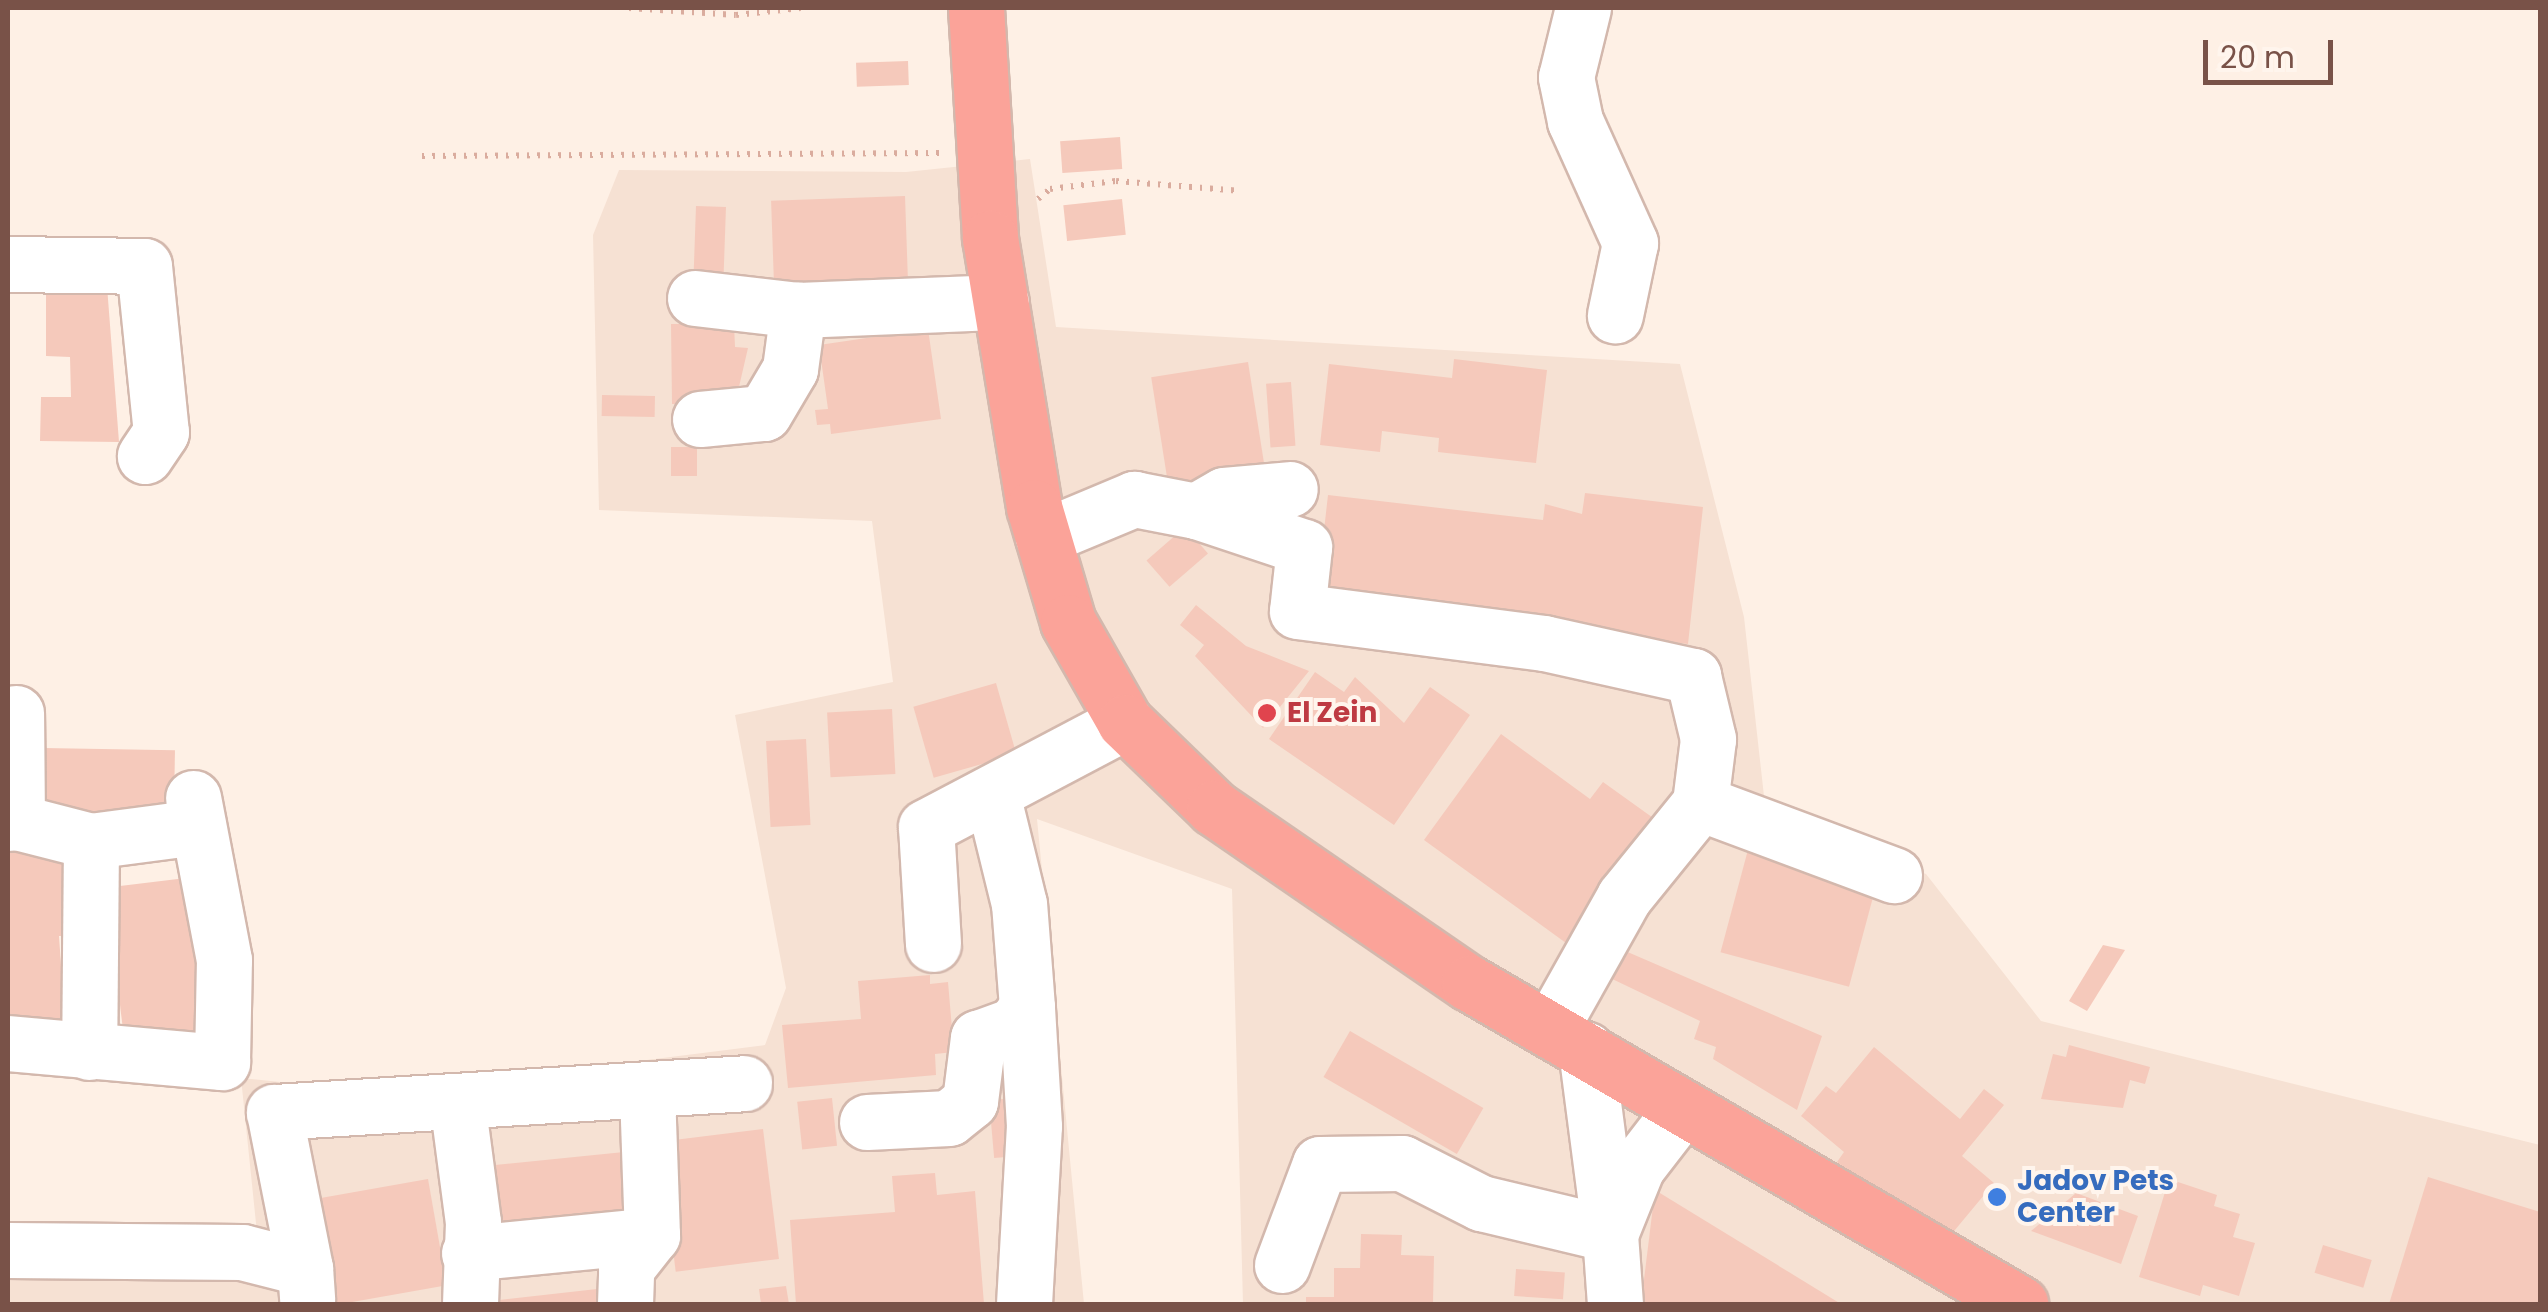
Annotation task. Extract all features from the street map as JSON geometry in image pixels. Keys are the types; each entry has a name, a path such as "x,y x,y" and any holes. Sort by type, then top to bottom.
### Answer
{"highway":[{"path":"976,8 990,238 1043,537 1068,622 1125,722 1214,808 1568,1040 1681,1110 2020,1304"}],"street":[{"path":"1583,8 1566,77 1575,121 1630,243 1615,315"},
{"path":"8,264 144,266 161,432 145,456"},
{"path":"695,298 798,310 1001,302"},
{"path":"700,419 764,412 790,369 798,310"},
{"path":"1196,511 1224,495 1290,489"},
{"path":"1043,537 1134,499 1196,511 1304,547 1297,612 1544,643 1693,676 1708,739 1700,803 1624,897 1568,1040 1610,1234 1615,1304"},
{"path":"8,1043 222,1062 224,960 196,812 91,841 12,822 16,713"},
{"path":"933,944 926,827 1125,722"},
{"path":"992,794 1029,963 1027,1007 1034,1126 1024,1304"},
{"path":"1700,803 1894,875"},
{"path":"89,1052 91,841"},
{"path":"867,1122 949,1118 970,1101 978,1038 1014,1024 1027,1007"},
{"path":"306,1286 274,1112 744,1083"},
{"path":"624,1304 626,1268 652,1235 647,1089"},
{"path":"457,1100 470,1279 652,1235"},
{"path":"1610,1234 1638,1167 1681,1110"},
{"path":"1282,1264 1320,1164 1402,1163 1481,1203 1610,1234"},
{"path":"8,1250 242,1252 306,1286"}],"path":[{"path":"629,8 736,15 801,8"},
{"path":"422,156 986,150"},
{"path":"990,238 1050,189 1116,181 1239,191"}],"shaded area":[{"path":"1030,159 1056,327 1680,364 1744,617 1766,814 1926,874 2041,1021 2540,1145 2540,1304 1243,1304 1232,889 1037,819 1084,1304 8,1304 8,1224 257,1233 241,1078 385,1093 765,1045 786,988 735,715 893,682 872,521 599,510 593,235 619,170 906,172"}],"building":[{"path":"908,61 909,85 857,87 856,63"},
{"path":"1120,137 1122,169 1062,173 1060,141"},
{"path":"905,196 908,295 775,300 771,201"},
{"path":"1122,199 1126,235 1067,241 1063,205"},
{"path":"696,206 726,207 724,276 694,275"},
{"path":"46,285 107,286 119,442 40,441 41,397 71,397 70,357 46,356"},
{"path":"671,324 734,324 735,347 748,348 735,404 672,404"},
{"path":"928,329 941,419 831,434 830,424 817,425 815,410 828,409 819,345"},
{"path":"1454,359 1547,370 1536,463 1438,452 1439,438 1382,431 1380,452 1320,445 1329,364 1452,378"},
{"path":"1248,362 1266,479 1170,494 1151,377"},
{"path":"1291,382 1295,446 1271,448 1266,384"},
{"path":"602,395 655,396 655,417 602,416"},
{"path":"671,447 697,447 697,476 671,476"},
{"path":"1585,493 1703,507 1688,644 1316,601 1328,495 1543,520 1545,504 1582,514"},
{"path":"1185,527 1208,553 1169,587 1147,560"},
{"path":"1196,605 1246,646 1309,671 1263,728 1195,656 1204,645 1180,625"},
{"path":"1315,672 1344,692 1355,677 1404,723 1430,687 1470,715 1394,825 1269,739"},
{"path":"996,683 1016,754 934,778 913,707"},
{"path":"892,709 895,774 830,777 827,712"},
{"path":"1501,734 1590,799 1603,782 1656,820 1566,943 1424,840"},
{"path":"806,739 811,825 771,827 766,741"},
{"path":"43,748 175,750 174,825 42,823"},
{"path":"66,838 69,936 59,936 61,965 74,965 62,1037 8,1038 8,839"},
{"path":"1749,846 1877,880 1849,987 1721,952"},
{"path":"186,878 207,1053 127,1063 106,888"},
{"path":"2103,945 2125,950 2087,1011 2069,1001"},
{"path":"1616,947 1822,1036 1797,1110 1713,1059 1716,1047 1694,1039 1700,1021 1606,976"},
{"path":"930,975 930,984 948,982 954,1052 935,1054 936,1075 788,1088 782,1025 861,1019 858,981"},
{"path":"1350,1031 1483,1108 1457,1154 1324,1077"},
{"path":"2069,1045 2150,1067 2145,1084 2130,1080 2123,1108 2041,1099 2053,1054 2066,1057"},
{"path":"1874,1047 1960,1119 1984,1089 2004,1105 1962,1156 1994,1183 1940,1248 1837,1162 1844,1152 1801,1116 1826,1086 1836,1093"},
{"path":"832,1098 837,1146 802,1149 797,1102"},
{"path":"1015,1098 1020,1156 994,1158 989,1100"},
{"path":"763,1129 779,1259 676,1272 660,1142"},
{"path":"624,1152 631,1218 502,1237 485,1166"},
{"path":"935,1173 937,1195 975,1191 984,1304 796,1304 790,1220 895,1212 892,1176"},
{"path":"2428,1177 2540,1212 2540,1304 2389,1304"},
{"path":"428,1179 447,1285 332,1304 314,1199"},
{"path":"2169,1179 2217,1195 2214,1206 2240,1214 2233,1237 2255,1243 2239,1296 2203,1285 2200,1296 2139,1277"},
{"path":"1655,1190 1841,1304 1641,1304"},
{"path":"2076,1193 2138,1216 2121,1264 2031,1231"},
{"path":"1361,1234 1402,1235 1401,1255 1434,1256 1433,1304 1306,1304 1306,1297 1334,1297 1334,1268 1360,1268"},
{"path":"2323,1245 2372,1260 2363,1288 2315,1273"},
{"path":"1516,1269 1565,1272 1563,1299 1514,1296"},
{"path":"786,1286 789,1304 761,1304 759,1289"},
{"path":"597,1289 599,1304 482,1304 482,1302"}],"place":[{"name":"El Zein","path":"1267,713"},
{"name":"Jadov Pets Center","path":"1997,1197"}]}
